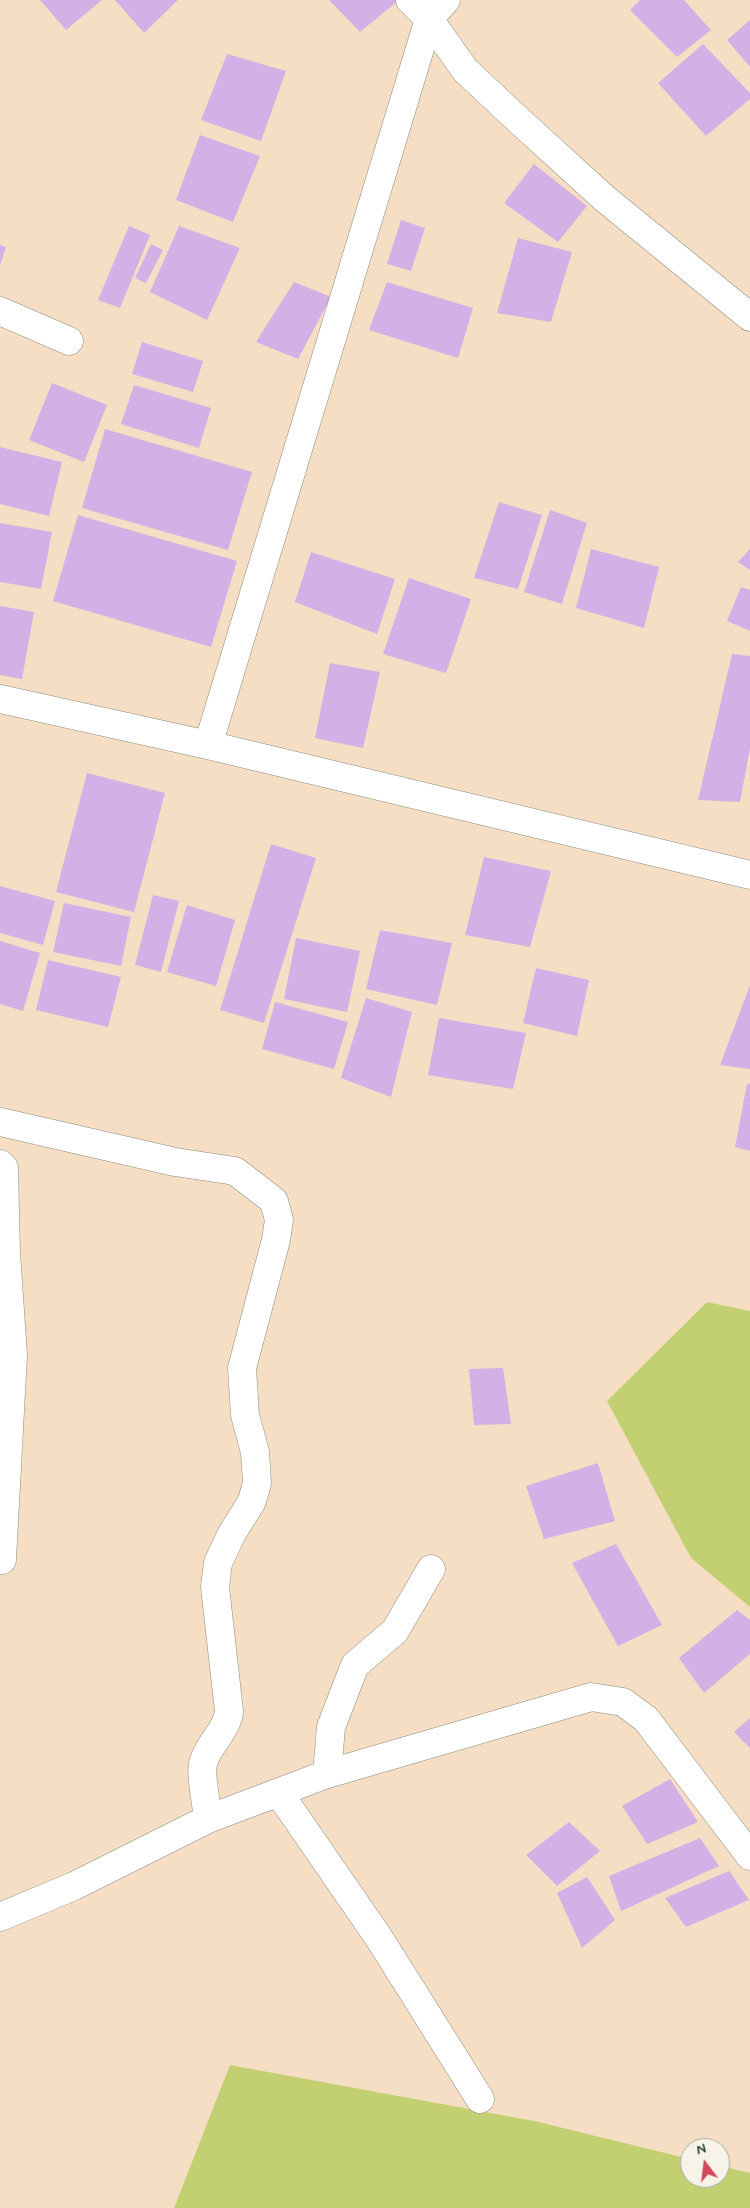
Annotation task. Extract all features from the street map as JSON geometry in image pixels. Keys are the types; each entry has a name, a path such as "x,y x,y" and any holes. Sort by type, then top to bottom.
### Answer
{"street":[{"path":"428,6 465,70 604,198 750,317"},
{"path":"208,745 428,6"},
{"path":"0,311 69,341"},
{"path":"0,699 208,745 750,875"},
{"path":"0,1122 175,1162 235,1172 274,1201 279,1220 276,1240 242,1368 245,1414 255,1452 256,1484 252,1501 231,1535 218,1563 214,1587 229,1711 228,1719 208,1749 202,1766 208,1819"},
{"path":"0,1164 4,1168 6,1253 13,1355 2,1560"},
{"path":"326,1774 331,1727 355,1665 395,1631 431,1569"},
{"path":"0,1917 74,1886 208,1819 326,1774 591,1698 623,1702 646,1719 750,1856"},
{"path":"279,1793 379,1938 480,2099"}],"green space":[{"path":"707,1302 750,1311 750,1607 691,1558 607,1401"},
{"path":"230,2065 534,2121 680,2157 680,2188 730,2188 730,2168 750,2173 750,2208 174,2208"}],"building":[{"path":"40,0 102,0 66,30"},
{"path":"115,0 178,0 144,33"},
{"path":"329,0 399,0 360,32"},
{"path":"640,0 684,0 711,30 677,57 630,10"},
{"path":"750,20 750,67 727,40"},
{"path":"703,44 750,93 750,99 706,136 658,83"},
{"path":"227,54 286,71 261,141 201,120"},
{"path":"200,135 260,156 233,222 176,200"},
{"path":"534,164 587,206 558,242 504,203"},
{"path":"401,220 425,228 411,271 387,264"},
{"path":"129,226 150,235 120,308 98,300"},
{"path":"179,226 240,248 207,320 150,292"},
{"path":"518,238 572,252 551,322 497,313"},
{"path":"151,244 163,250 146,283 135,278"},
{"path":"0,245 6,247 0,265"},
{"path":"294,282 331,297 298,359 256,342"},
{"path":"387,282 473,308 458,358 369,330"},
{"path":"142,342 203,361 193,392 132,374"},
{"path":"52,383 107,405 84,462 29,440"},
{"path":"134,385 211,408 199,448 121,424"},
{"path":"105,429 252,472 228,550 82,508"},
{"path":"0,447 62,462 49,516 0,504"},
{"path":"499,502 542,515 518,589 474,578"},
{"path":"550,510 587,523 562,604 524,592"},
{"path":"78,515 237,561 211,647 53,601"},
{"path":"0,523 52,532 41,589 0,582"},
{"path":"591,549 659,567 644,628 576,608"},
{"path":"750,549 750,570 738,562"},
{"path":"311,552 395,579 377,634 295,602"},
{"path":"409,578 471,599 446,673 383,654"},
{"path":"741,587 750,590 750,631 727,621"},
{"path":"0,606 34,612 22,679 0,675"},
{"path":"732,654 750,656 750,748 740,802 698,800"},
{"path":"330,663 380,672 363,748 315,738"},
{"path":"87,773 165,793 134,912 56,892"},
{"path":"271,844 316,858 264,1023 220,1010"},
{"path":"484,857 551,871 530,947 465,935"},
{"path":"0,886 55,901 43,945 0,933"},
{"path":"153,895 179,901 161,972 135,965"},
{"path":"64,903 131,917 121,966 53,952"},
{"path":"187,905 235,920 216,986 167,972"},
{"path":"380,930 452,943 437,1005 366,989"},
{"path":"296,938 360,951 347,1012 284,999"},
{"path":"0,941 40,953 23,1011 0,1004"},
{"path":"48,960 121,977 108,1027 36,1010"},
{"path":"536,968 589,980 577,1036 523,1023"},
{"path":"750,985 750,1069 720,1065"},
{"path":"366,998 412,1012 391,1097 341,1078"},
{"path":"275,1002 348,1022 334,1069 262,1049"},
{"path":"439,1018 526,1033 513,1089 428,1075"},
{"path":"747,1084 750,1084 750,1151 735,1147"},
{"path":"503,1368 511,1424 474,1425 469,1369"},
{"path":"598,1463 615,1521 544,1539 526,1486"},
{"path":"616,1544 662,1625 618,1646 572,1563"},
{"path":"737,1610 750,1620 750,1654 704,1693 679,1658"},
{"path":"750,1718 750,1748 734,1732"},
{"path":"670,1779 698,1822 647,1844 622,1806"},
{"path":"569,1822 600,1851 557,1886 526,1855"},
{"path":"700,1838 719,1866 621,1911 609,1876"},
{"path":"729,1871 749,1900 686,1927 665,1898"},
{"path":"587,1877 615,1920 582,1948 557,1893"}]}
